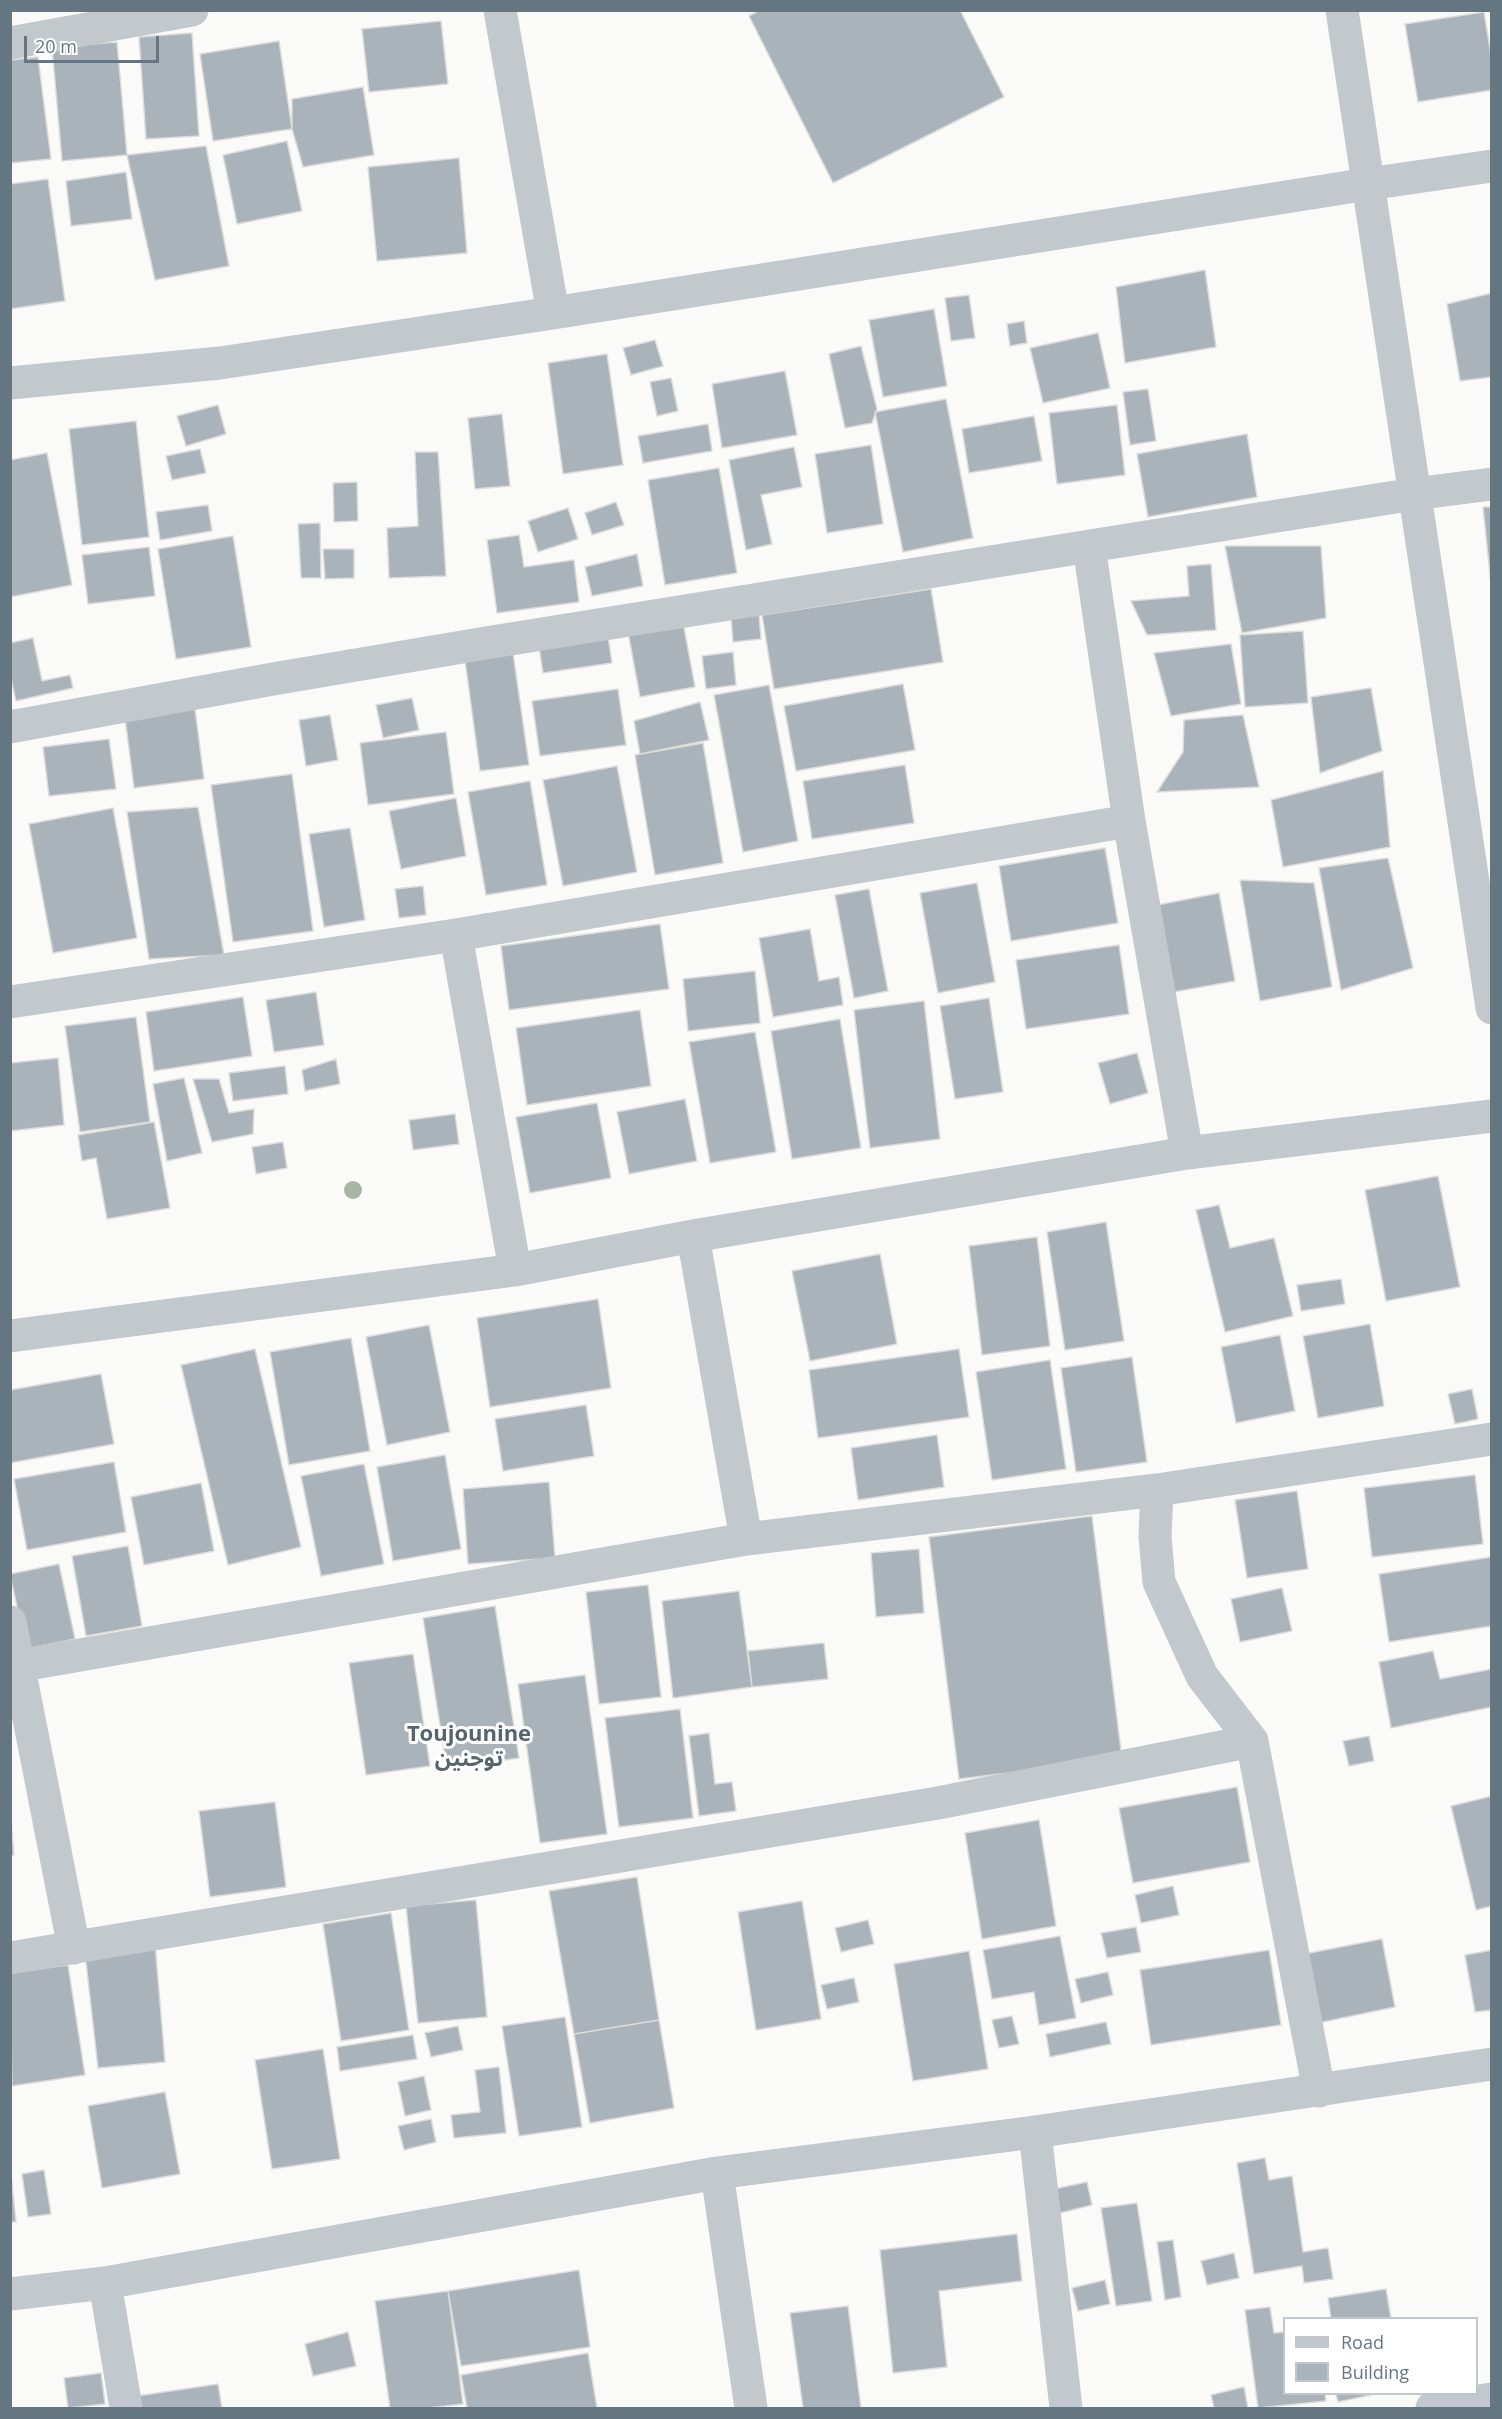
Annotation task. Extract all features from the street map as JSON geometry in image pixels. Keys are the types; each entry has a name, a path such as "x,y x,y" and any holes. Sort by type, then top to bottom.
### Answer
{"street":[{"path":"10,43 192,10"},
{"path":"500,10 554,313"},
{"path":"1342,10 1491,1008"},
{"path":"10,382 220,363 1491,166"},
{"path":"10,727 284,677 1414,494 1491,484"},
{"path":"1089,546 1129,821 1187,1153"},
{"path":"10,1002 456,935 1129,821"},
{"path":"456,935 515,1270"},
{"path":"10,1336 515,1270 693,1236 1187,1153 1491,1116"},
{"path":"693,1236 746,1539"},
{"path":"18,1666 746,1539 1157,1490 1491,1439"},
{"path":"1157,1490 1155,1537 1159,1582 1202,1676 1252,1741 1319,2091"},
{"path":"10,1622 74,1948"},
{"path":"10,1958 938,1803 1252,1741"},
{"path":"10,2294 105,2283 717,2173 1035,2132 1491,2064"},
{"path":"1035,2132 1066,2409"},
{"path":"717,2173 751,2409"},
{"path":"105,2283 126,2409"},
{"path":"1432,2409 1491,2399"}],"building":[{"path":"760,10 960,10 1004,97 833,183 749,16"},
{"path":"1484,12 1492,61 1492,90 1418,102 1405,24"},
{"path":"441,21 448,84 369,92 362,29"},
{"path":"192,33 199,136 146,139 139,37"},
{"path":"279,41 292,129 213,141 200,54"},
{"path":"117,42 127,155 62,161 52,47"},
{"path":"38,57 51,159 10,163 10,60"},
{"path":"363,87 374,155 303,167 292,129 292,99"},
{"path":"287,141 302,211 237,224 223,155"},
{"path":"206,146 229,266 155,280 127,155"},
{"path":"459,158 467,253 377,261 368,167"},
{"path":"126,172 132,219 71,226 66,181"},
{"path":"48,179 65,301 10,309 10,184"},
{"path":"1205,270 1216,347 1125,363 1116,287"},
{"path":"1492,293 1492,377 1460,381 1447,304"},
{"path":"969,295 975,338 951,341 945,298"},
{"path":"934,309 947,386 883,397 869,320"},
{"path":"1024,321 1027,343 1010,346 1007,324"},
{"path":"1098,333 1110,388 1043,403 1030,348"},
{"path":"655,340 663,366 631,375 623,348"},
{"path":"861,346 877,409 872,423 845,428 829,354"},
{"path":"607,354 623,465 563,474 548,363"},
{"path":"785,371 797,435 722,448 712,384"},
{"path":"671,378 678,411 657,416 650,382"},
{"path":"1148,389 1156,441 1130,445 1123,392"},
{"path":"946,399 973,538 903,552 875,412"},
{"path":"218,405 226,434 186,446 177,416"},
{"path":"1117,405 1125,475 1057,484 1049,413"},
{"path":"502,414 510,486 475,489 468,418"},
{"path":"1034,416 1042,461 969,473 962,429"},
{"path":"136,421 149,537 82,545 69,429"},
{"path":"708,424 712,451 643,463 638,436"},
{"path":"1247,434 1257,497 1148,517 1137,454"},
{"path":"871,445 883,524 827,533 815,454"},
{"path":"794,447 802,487 761,495 772,544 746,550 729,460"},
{"path":"200,449 206,473 172,480 166,456"},
{"path":"415,452 438,452 446,576 389,578 387,528 418,526"},
{"path":"47,453 72,585 10,597 10,460"},
{"path":"719,468 737,573 665,585 648,480"},
{"path":"357,482 358,521 334,522 333,483"},
{"path":"616,502 624,525 592,535 585,513"},
{"path":"208,505 212,531 160,540 156,512"},
{"path":"1483,507 1492,507 1492,595"},
{"path":"568,508 578,539 538,552 528,521"},
{"path":"320,523 321,578 301,578 298,524"},
{"path":"519,535 524,567 574,560 579,602 497,613 487,540"},
{"path":"233,536 251,647 176,659 158,549"},
{"path":"1225,546 1321,546 1326,618 1242,633"},
{"path":"149,547 155,596 88,604 82,555"},
{"path":"323,549 354,549 354,578 325,579"},
{"path":"637,554 643,586 592,596 585,567"},
{"path":"1211,564 1216,630 1147,635 1131,601 1189,596 1187,566"},
{"path":"931,589 943,662 774,689 762,615"},
{"path":"759,614 761,639 733,642 731,617"},
{"path":"683,622 695,687 640,697 628,632"},
{"path":"1303,631 1308,703 1245,707 1240,635"},
{"path":"608,636 612,663 543,673 539,647"},
{"path":"33,638 42,681 70,675 73,688 16,701 10,674 10,643"},
{"path":"1231,644 1241,704 1171,716 1154,653"},
{"path":"733,652 736,685 706,689 702,656"},
{"path":"513,653 529,765 480,771 465,660"},
{"path":"903,684 915,750 796,771 784,706"},
{"path":"769,685 798,841 743,852 714,695"},
{"path":"1371,688 1382,751 1320,773 1311,697"},
{"path":"618,689 626,745 540,756 532,701"},
{"path":"412,698 419,730 383,738 376,705"},
{"path":"700,702 709,740 640,754 634,721"},
{"path":"195,709 204,779 134,788 125,718"},
{"path":"330,715 338,760 306,766 299,720"},
{"path":"1243,715 1259,787 1157,792 1183,752 1184,720"},
{"path":"446,732 454,794 368,805 360,743"},
{"path":"109,739 116,789 49,796 43,747"},
{"path":"703,743 723,863 655,875 635,755"},
{"path":"905,765 914,823 812,839 803,781"},
{"path":"617,766 637,872 563,886 543,780"},
{"path":"1383,771 1390,847 1283,867 1271,800"},
{"path":"292,774 313,931 233,942 211,785"},
{"path":"530,781 547,885 486,895 468,792"},
{"path":"456,798 466,856 401,869 389,811"},
{"path":"198,807 224,955 149,959 127,812"},
{"path":"113,808 137,938 53,953 29,824"},
{"path":"350,828 365,920 324,927 309,834"},
{"path":"1105,848 1118,923 1011,941 999,866"},
{"path":"1388,858 1413,968 1341,990 1319,868"},
{"path":"1240,880 1314,883 1332,987 1260,1001"},
{"path":"977,883 995,982 938,993 920,893"},
{"path":"423,886 426,915 399,918 395,889"},
{"path":"869,889 888,991 854,998 835,895"},
{"path":"1219,893 1235,981 1168,993 1152,906"},
{"path":"660,924 669,989 509,1010 501,946"},
{"path":"810,929 819,981 839,977 843,1005 773,1017 759,938"},
{"path":"1119,945 1129,1014 1026,1029 1016,960"},
{"path":"755,971 760,1023 688,1031 683,979"},
{"path":"316,992 324,1045 274,1052 266,1000"},
{"path":"243,997 252,1056 154,1071 146,1012"},
{"path":"989,998 1003,1092 955,1099 940,1006"},
{"path":"924,1001 940,1139 870,1148 854,1010"},
{"path":"640,1010 651,1086 527,1105 516,1028"},
{"path":"136,1017 150,1122 80,1132 65,1026"},
{"path":"840,1019 861,1148 792,1159 771,1031"},
{"path":"755,1032 776,1152 710,1163 689,1042"},
{"path":"1137,1053 1148,1093 1110,1104 1098,1063"},
{"path":"58,1058 64,1125 10,1131 10,1063"},
{"path":"336,1059 340,1084 305,1091 302,1070"},
{"path":"285,1066 288,1094 233,1101 229,1073"},
{"path":"184,1078 202,1153 167,1161 153,1084"},
{"path":"193,1079 219,1079 229,1113 254,1109 253,1134 212,1142"},
{"path":"685,1099 697,1161 629,1174 617,1112"},
{"path":"597,1103 611,1178 530,1193 516,1117"},
{"path":"455,1114 459,1144 413,1150 409,1120"},
{"path":"154,1122 170,1208 107,1219 96,1158 82,1161 78,1135"},
{"path":"283,1142 287,1168 256,1174 252,1147"},
{"path":"1438,1176 1460,1287 1386,1301 1365,1190"},
{"path":"1219,1205 1230,1248 1274,1238 1293,1316 1225,1332 1196,1210"},
{"path":"1106,1222 1124,1341 1065,1350 1047,1232"},
{"path":"1037,1237 1050,1346 982,1355 969,1246"},
{"path":"880,1254 897,1344 810,1361 792,1271"},
{"path":"1341,1279 1345,1304 1301,1311 1297,1285"},
{"path":"598,1299 611,1388 490,1407 477,1318"},
{"path":"1370,1324 1384,1406 1318,1418 1303,1336"},
{"path":"429,1325 450,1432 387,1445 366,1337"},
{"path":"1280,1335 1295,1411 1236,1423 1221,1347"},
{"path":"351,1338 370,1451 289,1465 270,1352"},
{"path":"255,1349 301,1547 228,1565 181,1365"},
{"path":"959,1349 969,1417 818,1438 809,1370"},
{"path":"1132,1357 1147,1462 1076,1472 1061,1368"},
{"path":"1050,1360 1066,1469 992,1480 976,1372"},
{"path":"101,1374 114,1444 10,1463 10,1390"},
{"path":"1472,1389 1478,1419 1455,1424 1448,1394"},
{"path":"586,1405 594,1456 503,1471 495,1419"},
{"path":"937,1435 944,1487 858,1500 851,1448"},
{"path":"445,1455 461,1549 393,1561 377,1467"},
{"path":"114,1462 126,1532 27,1550 14,1479"},
{"path":"364,1464 384,1564 321,1576 301,1476"},
{"path":"1475,1475 1483,1544 1372,1557 1364,1488"},
{"path":"549,1482 555,1558 468,1564 463,1489"},
{"path":"201,1483 214,1551 144,1565 131,1497"},
{"path":"1297,1491 1308,1569 1247,1578 1235,1500"},
{"path":"1092,1516 1122,1759 959,1779 929,1537"},
{"path":"128,1546 142,1626 86,1636 72,1556"},
{"path":"919,1549 924,1613 876,1617 871,1553"},
{"path":"1492,1557 1492,1626 1389,1642 1379,1574"},
{"path":"59,1564 75,1639 26,1649 10,1574"},
{"path":"648,1585 661,1697 599,1704 586,1592"},
{"path":"1282,1588 1292,1631 1240,1642 1231,1599"},
{"path":"739,1591 752,1687 673,1698 662,1601"},
{"path":"495,1606 519,1758 447,1769 423,1618"},
{"path":"824,1643 828,1679 752,1687 748,1651"},
{"path":"1433,1651 1440,1679 1492,1669 1492,1707 1391,1728 1379,1662"},
{"path":"413,1654 430,1766 366,1775 349,1663"},
{"path":"585,1675 607,1834 540,1843 518,1684"},
{"path":"680,1709 693,1818 619,1827 605,1718"},
{"path":"709,1733 715,1784 732,1782 736,1811 699,1816 689,1736"},
{"path":"1369,1736 1374,1761 1349,1766 1343,1741"},
{"path":"1237,1787 1250,1862 1133,1883 1119,1808"},
{"path":"1492,1796 1492,1906 1476,1910 1451,1806"},
{"path":"275,1802 286,1887 210,1897 199,1811"},
{"path":"10,1808 14,1855 10,1855"},
{"path":"1039,1820 1056,1926 982,1939 965,1833"},
{"path":"637,1877 659,2020 574,2034 549,1891"},
{"path":"1173,1886 1179,1915 1141,1923 1135,1895"},
{"path":"476,1900 487,2017 418,2023 406,1906"},
{"path":"802,1901 821,2019 756,2030 738,1912"},
{"path":"391,1913 409,2030 341,2041 323,1924"},
{"path":"868,1920 874,1944 841,1952 835,1928"},
{"path":"1136,1927 1141,1952 1107,1958 1101,1933"},
{"path":"1060,1936 1076,2018 1039,2025 1034,1992 992,1999 983,1950"},
{"path":"1382,1939 1395,2007 1318,2023 1304,1954"},
{"path":"155,1943 165,2062 98,2068 85,1953"},
{"path":"1269,1950 1281,2025 1151,2045 1140,1970"},
{"path":"1492,1950 1492,2010 1475,2012 1465,1955"},
{"path":"969,1951 988,2069 913,2081 894,1964"},
{"path":"68,1965 85,2075 12,2086 10,1973"},
{"path":"1108,1972 1113,1995 1081,2003 1075,1979"},
{"path":"854,1978 859,2002 827,2009 821,1985"},
{"path":"1012,2016 1019,2044 999,2048 992,2020"},
{"path":"565,2017 582,2127 519,2136 502,2026"},
{"path":"659,2020 674,2108 590,2123 574,2034"},
{"path":"1106,2022 1111,2044 1050,2057 1046,2034"},
{"path":"458,2026 463,2050 431,2057 425,2033"},
{"path":"413,2035 417,2059 340,2071 337,2047"},
{"path":"323,2049 340,2159 272,2169 255,2060"},
{"path":"499,2067 506,2133 454,2138 451,2115 480,2112 475,2070"},
{"path":"424,2076 431,2110 405,2116 398,2082"},
{"path":"165,2092 180,2174 102,2188 88,2106"},
{"path":"431,2119 436,2142 404,2150 398,2126"},
{"path":"1265,2158 1269,2180 1292,2176 1303,2252 1328,2248 1333,2279 1304,2283 1302,2266 1254,2274 1237,2163"},
{"path":"10,2164 16,2222 10,2222"},
{"path":"44,2170 51,2214 28,2217 22,2174"},
{"path":"1087,2182 1092,2205 1060,2213 1054,2189"},
{"path":"1137,2203 1152,2301 1116,2306 1101,2208"},
{"path":"1017,2234 1022,2281 939,2291 947,2367 893,2373 880,2250"},
{"path":"1173,2240 1181,2297 1165,2300 1157,2242"},
{"path":"1234,2253 1239,2278 1207,2285 1201,2261"},
{"path":"579,2270 590,2347 461,2366 448,2291"},
{"path":"1105,2280 1110,2304 1078,2311 1072,2288"},
{"path":"1386,2289 1391,2317 1331,2317 1328,2298"},
{"path":"448,2291 463,2404 428,2408 390,2408 375,2301"},
{"path":"848,2306 861,2408 803,2408 790,2313"},
{"path":"1270,2307 1274,2333 1283,2332 1283,2395 1325,2395 1326,2401 1258,2408 1245,2310"},
{"path":"348,2332 356,2366 313,2376 305,2344"},
{"path":"588,2353 597,2408 467,2408 461,2375"},
{"path":"101,2373 105,2404 68,2408 64,2378"},
{"path":"218,2384 222,2408 139,2408 137,2396"},
{"path":"1244,2387 1248,2408 1214,2408 1211,2395"},
{"path":"1336,2395 1371,2395 1338,2402"}],"district":[{"name":"Toujounine توجنين","path":"469,1748"}]}
